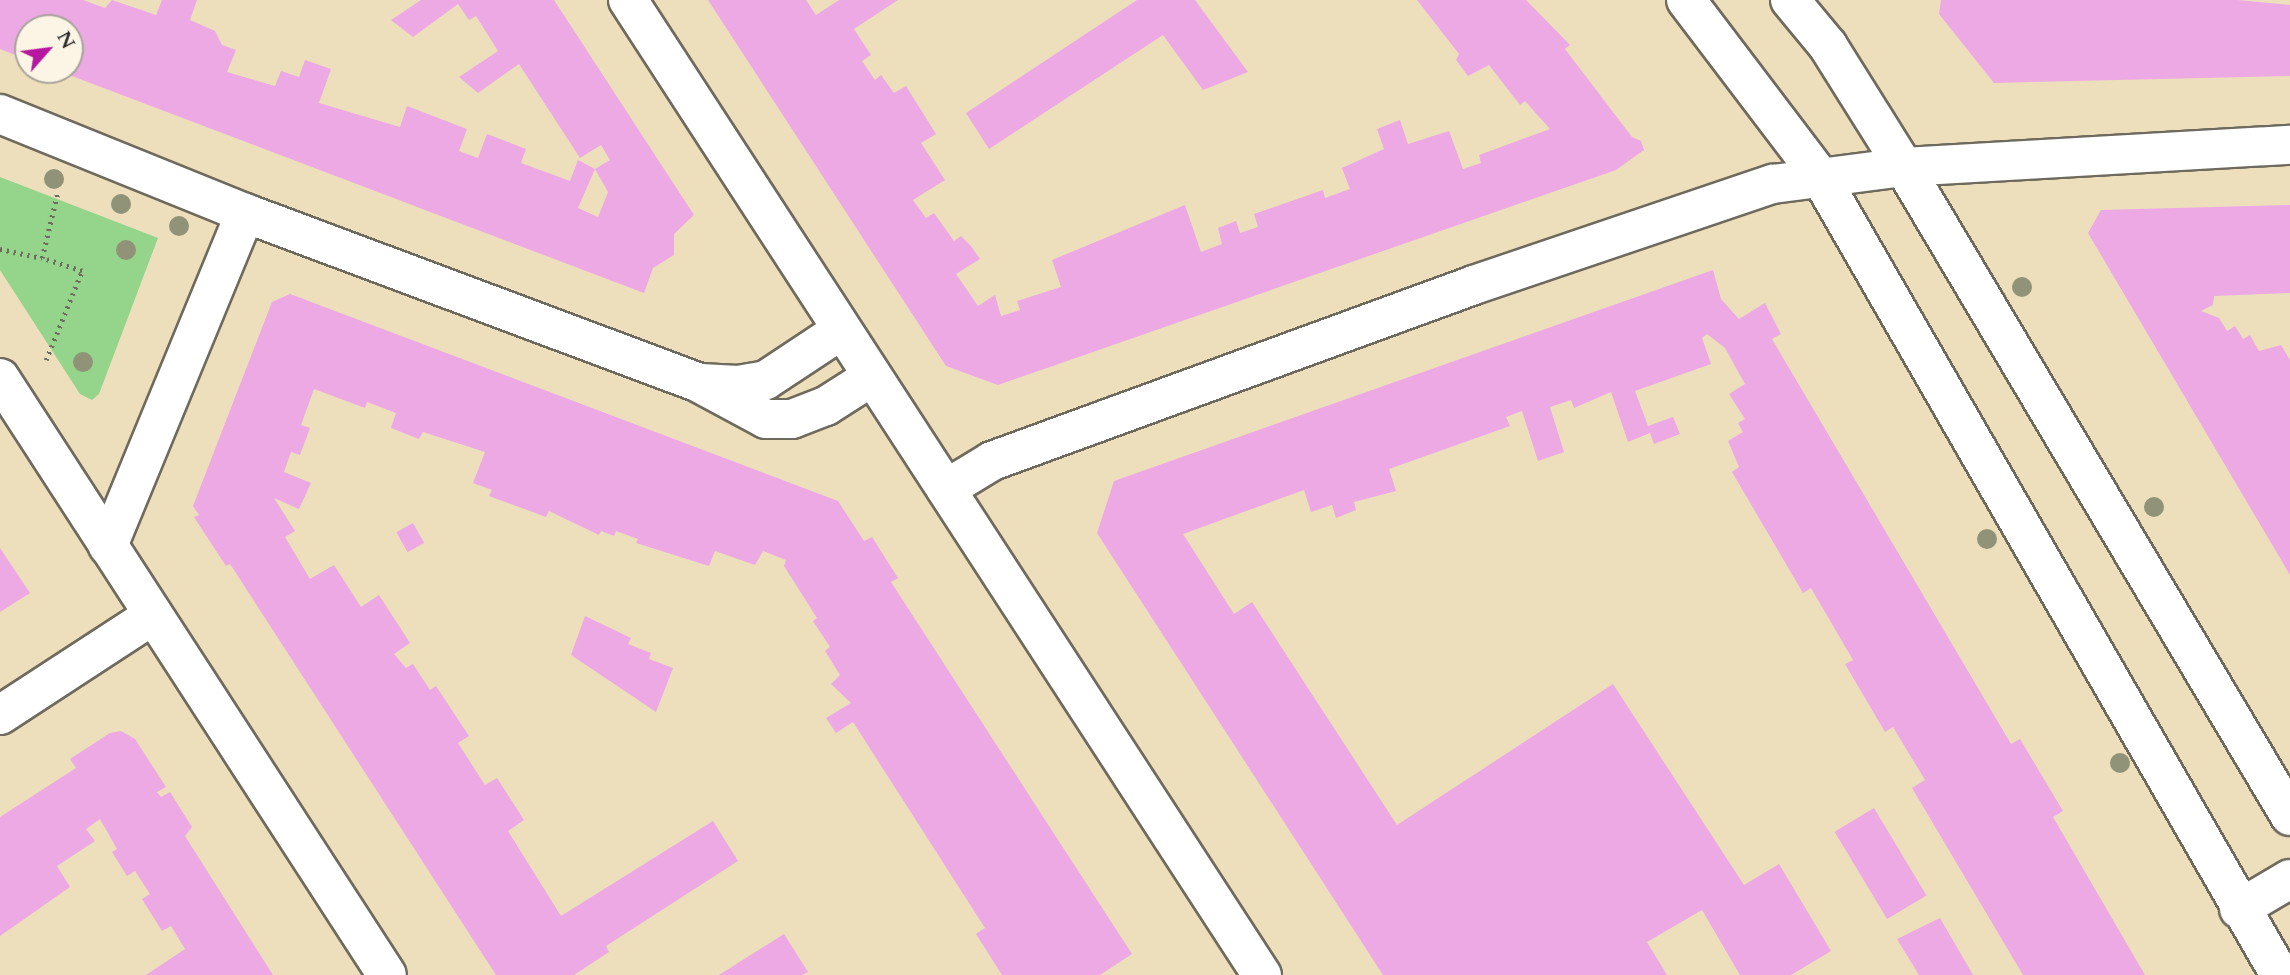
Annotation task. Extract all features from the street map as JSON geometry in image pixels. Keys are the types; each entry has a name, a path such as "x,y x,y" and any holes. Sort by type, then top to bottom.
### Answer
{"street":[{"path":"628,0 870,378 947,489 1262,975"},
{"path":"1686,0 1821,178 2239,909 2280,975"},
{"path":"1790,0 1828,46 1904,167 2290,816"},
{"path":"0,114 245,213 699,383 766,419 792,419 826,406 870,378"},
{"path":"947,489 992,461 1474,285 1773,184 1904,167 2290,145"},
{"path":"108,546 245,213"},
{"path":"699,383 738,385 766,380 840,331"},
{"path":"0,377 152,616 387,975"},
{"path":"0,715 152,616"},
{"path":"2239,909 2290,879"}],"path":[{"path":"42,258 58,191"},
{"path":"0,249 42,258 82,271 46,360"}],"green space":[{"path":"0,177 158,238 99,394 92,400 80,394 0,270"}],"building":[{"path":"0,0 83,0 105,8 112,0 156,15 162,0 197,0 190,20 215,31 222,45 236,50 227,72 275,86 281,71 299,77 305,60 331,69 319,103 400,127 407,106 467,129 459,151 478,158 487,134 526,149 521,163 570,181 578,160 595,169 610,160 601,145 580,158 519,64 478,93 459,77 498,51 476,16 469,20 458,4 413,37 391,20 421,0 554,0 694,215 674,234 674,255 653,268 644,293 84,81 84,14 14,14 14,54 0,49","holes":["595,169 608,192 598,217 578,208"]},
{"path":"708,0 806,0 816,15 839,0 898,0 854,29 871,55 862,61 875,80 881,75 894,93 906,86 936,134 921,143 945,180 913,200 926,218 934,213 954,241 961,236 971,246 980,259 956,274 978,306 995,295 1001,316 1020,310 1017,301 1061,287 1052,260 1185,205 1201,252 1222,244 1218,228 1236,221 1240,233 1258,227 1254,214 1323,190 1325,198 1350,189 1342,168 1384,149 1377,129 1400,120 1408,144 1449,131 1463,169 1481,163 1479,155 1550,129 1525,101 1520,105 1489,65 1468,76 1456,60 1459,54 1417,0 1526,0 1570,45 1565,49 1632,137 1641,141 1644,150 1616,170 998,385 946,366"},
{"path":"1137,0 1195,0 1248,72 1203,90 1163,35 989,149 966,113"},
{"path":"1941,0 2237,0 2290,5 2290,76 1994,83 1939,14"},
{"path":"2290,205 2290,293 2214,296 2213,305 2201,311 2219,318 2227,331 2235,326 2243,339 2250,335 2259,351 2281,345 2290,360 2290,575 2088,233 2101,210"},
{"path":"1713,270 1721,299 1739,319 1765,303 1781,334 1772,339 2011,744 2020,739 2063,811 2053,817 2145,975 2023,975 1912,788 1925,780 1893,727 1885,732 1845,664 1853,660 1811,588 1803,593 1732,472 1739,467 1728,441 1743,432 1738,423 1745,419 1729,394 1745,384 1725,348 1707,334 1702,338 1711,364 1635,391 1648,426 1673,417 1680,434 1654,444 1650,433 1628,442 1611,392 1574,408 1571,400 1550,407 1564,452 1538,461 1522,411 1506,417 1510,426 1389,469 1396,491 1354,502 1356,510 1336,518 1332,505 1311,512 1304,490 1183,534 1234,614 1252,602 1397,825 1613,684 1744,885 1779,864 1831,951 1791,975 1740,975 1702,910 1647,942 1667,975 1383,975 1097,533 1114,481"},
{"path":"290,294 838,501 864,541 872,537 898,578 891,582 1132,954 1100,975 1002,975 976,934 985,928 853,722 836,733 826,718 851,703 831,684 840,675 825,651 830,647 813,621 817,618 784,566 786,560 763,551 755,565 715,551 709,566 636,543 638,539 616,531 614,536 601,531 599,535 549,511 546,517 489,496 492,490 473,483 485,452 423,432 419,439 391,428 396,413 367,402 365,408 314,389 301,425 310,428 300,455 291,452 284,472 311,483 299,509 274,498 295,531 285,537 310,579 334,565 361,607 379,595 410,643 394,654 406,668 413,664 430,690 436,686 469,736 458,743 485,785 497,778 524,820 508,831 561,916 713,821 738,861 606,946 609,952 574,975 496,975 234,570 230,564 226,566 194,517 199,515 193,506 272,302"},
{"path":"413,523 424,543 408,552 396,532"},
{"path":"0,548 30,593 0,612"},
{"path":"585,616 631,638 628,644 651,653 649,659 673,668 656,712 571,655"},
{"path":"121,731 135,739 166,787 157,792 161,797 170,792 192,827 185,836 273,975 146,975 185,949 171,926 162,931 142,899 150,894 135,871 127,876 112,852 117,849 100,819 86,829 95,841 57,866 70,887 0,936 0,817 76,768 70,759 110,733"},
{"path":"1874,808 1927,895 1887,919 1835,832"},
{"path":"1940,918 1973,975 1919,975 1897,939"},
{"path":"784,934 808,972 802,975 719,975"}]}
